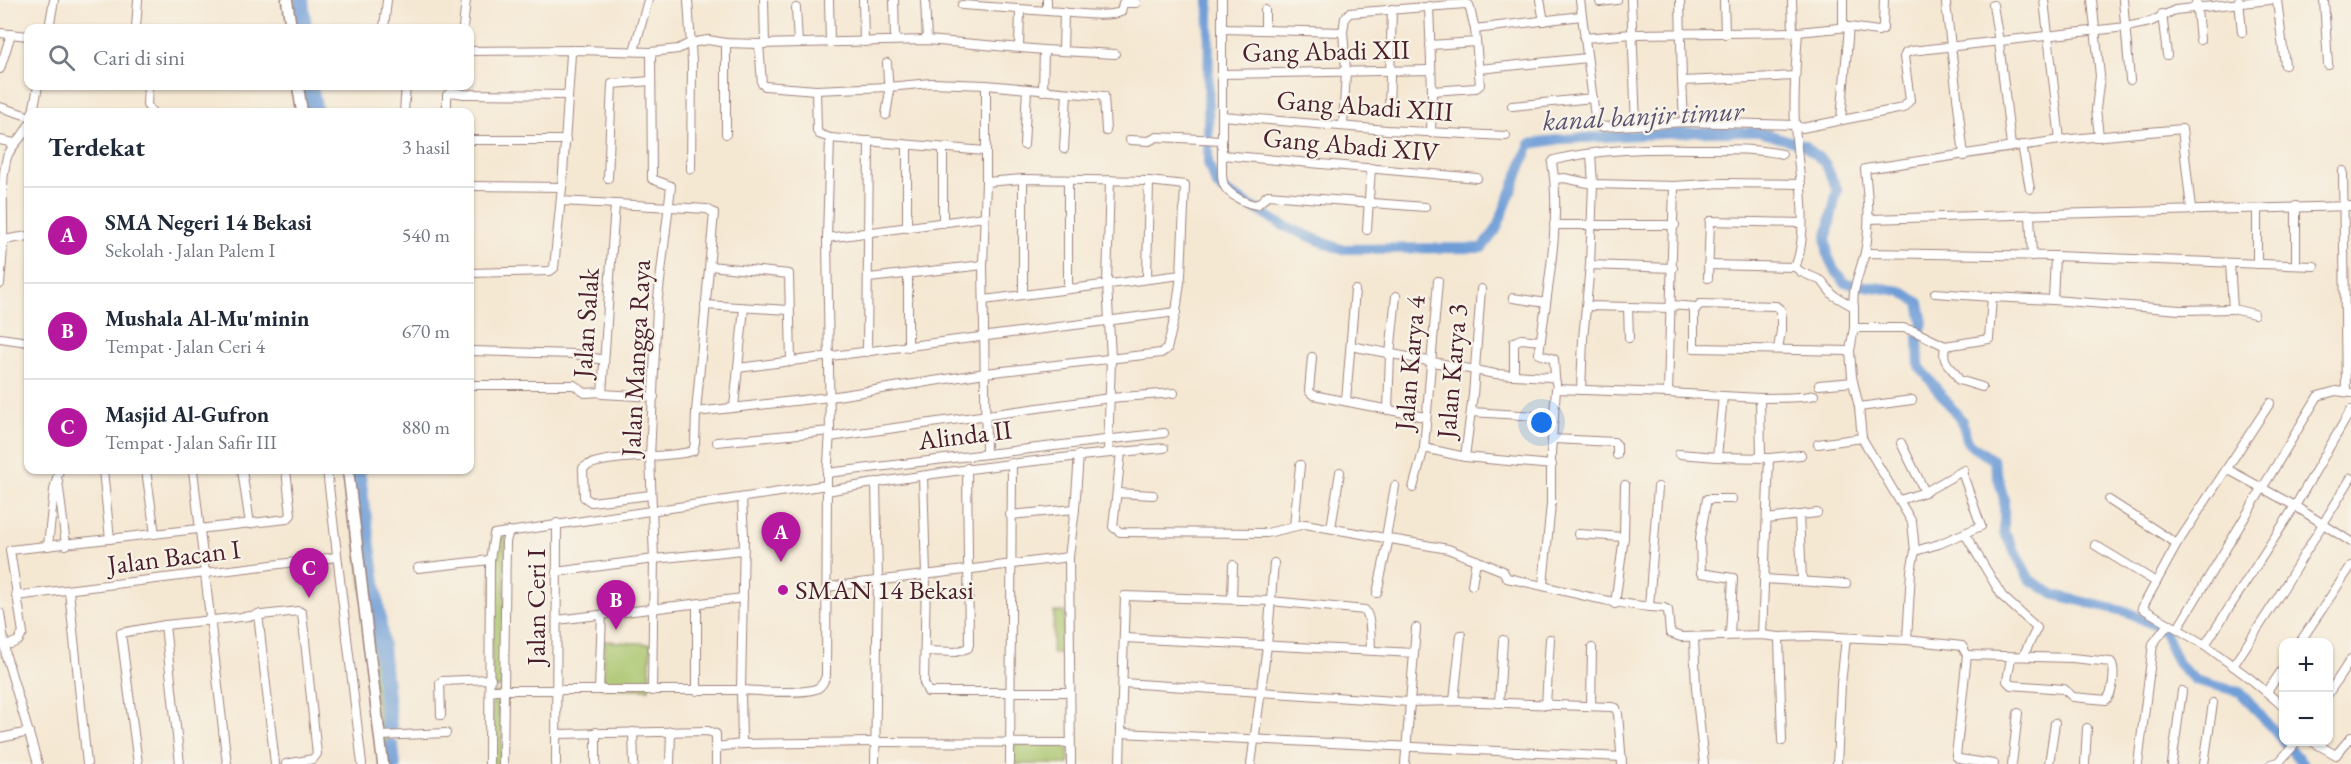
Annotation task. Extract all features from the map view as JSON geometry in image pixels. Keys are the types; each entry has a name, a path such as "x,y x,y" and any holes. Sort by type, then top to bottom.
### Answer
{"street":[{"path":"49,24 54,0"},
{"path":"136,24 138,0"},
{"path":"287,0 290,24"},
{"path":"384,24 387,0"},
{"path":"463,24 466,0"},
{"path":"634,51 648,0"},
{"path":"688,0 693,81 691,169"},
{"path":"764,0 762,84 765,86 816,90 931,83 986,85 1104,96 1107,131"},
{"path":"829,0 830,43"},
{"path":"863,0 864,42"},
{"path":"894,0 895,40"},
{"path":"925,0 927,40"},
{"path":"1047,0 1047,11"},
{"path":"1222,0 1222,116 1219,140 1224,185 1230,193 1252,205 1257,205 1268,195 1425,207"},
{"path":"1540,0 1544,21"},
{"path":"1580,0 1597,126 1683,122 1795,125 1802,128 1903,108 1908,105 1911,100 1904,57 1906,53 2126,27 2150,22 2162,14 2196,3 2270,0"},
{"path":"1600,2 1617,0"},
{"path":"1631,0 1636,124"},
{"path":"1680,0 1683,122"},
{"path":"1724,0 1725,34"},
{"path":"1792,0 1796,32 1795,125 1801,184 1800,252 1795,267"},
{"path":"1841,119 1846,27 1843,0"},
{"path":"1584,38 1632,34 1796,32 1846,27 1878,31 1882,29 1884,0"},
{"path":"2044,0 2046,37 2060,140"},
{"path":"2092,0 2100,76 2096,109 2099,137"},
{"path":"2123,0 2130,80"},
{"path":"2277,0 2285,65"},
{"path":"2324,0 2328,65"},
{"path":"2239,1 2242,32"},
{"path":"962,5 1118,14 1124,3 1136,3"},
{"path":"2196,3 2200,40"},
{"path":"1343,125 1346,71 1343,32 1345,18 1349,13 1429,6 1465,4 1469,6 1475,29 1481,83 1478,87 1432,91"},
{"path":"1946,4 1964,156"},
{"path":"1993,5 2000,42 2011,147"},
{"path":"1429,6 1431,133"},
{"path":"796,8 798,43"},
{"path":"1019,47 1020,9"},
{"path":"1389,110 1392,9"},
{"path":"1265,10 1265,30"},
{"path":"1063,51 1064,12"},
{"path":"2162,14 2167,55"},
{"path":"1475,29 1581,16"},
{"path":"1222,30 1343,32"},
{"path":"0,33 24,36"},
{"path":"0,69 11,34"},
{"path":"474,51 651,52 678,49 690,43 708,40 762,44 927,40 1115,54"},
{"path":"1430,45 1476,42"},
{"path":"726,43 726,134"},
{"path":"474,273 552,270 561,201 571,54 574,50"},
{"path":"1043,91 1044,50"},
{"path":"608,178 612,84 651,81 651,52"},
{"path":"1479,69 1587,58"},
{"path":"886,115 889,103 887,63"},
{"name":"Gang Abadi XII","path":"1222,74 1431,70"},
{"path":"1682,81 1796,76"},
{"name":"Jalan Mangga Raya","path":"651,81 652,179 671,186 657,308 650,457 654,559 652,691"},
{"path":"986,85 983,265 986,453"},
{"path":"1024,145 1027,89"},
{"path":"34,108 37,90"},
{"path":"148,90 147,105 149,108"},
{"path":"299,90 301,108"},
{"path":"404,108 406,90"},
{"path":"447,108 448,93 464,90 568,95"},
{"path":"816,90 817,131 830,138 985,151"},
{"path":"1064,149 1067,93"},
{"path":"1512,106 1593,98"},
{"path":"0,106 24,115"},
{"name":"Gang Abadi XIII","path":"1222,116 1431,133 1506,136"},
{"path":"1907,640 1911,571 1915,551 1912,522 1862,438 1850,351 1854,328 1854,297 1865,253 1869,219 1865,169 2060,140 2182,129 2191,209"},
{"path":"0,284 3,240 1,219 3,173 6,159 14,144 24,135"},
{"path":"1130,140 1149,141 1157,137 1219,140"},
{"path":"491,690 810,691 823,683 826,676 827,473 830,434 827,238 830,138"},
{"path":"0,140 14,144"},
{"path":"474,140 566,140"},
{"path":"867,352 869,141"},
{"path":"907,145 907,228"},
{"path":"2022,145 2030,189"},
{"path":"1543,585 1551,504 1556,389 1554,359 1540,355 1554,225 1555,179 1552,163 1554,160 1591,153 1653,148 1759,150 1782,154"},
{"path":"943,149 943,223"},
{"path":"1581,390 1592,224 1591,153"},
{"name":"Gang Abadi XIV","path":"1222,155 1477,178"},
{"path":"1367,230 1371,168"},
{"path":"2178,628 2318,396 2336,391 2348,392 2347,206 2343,171"},
{"path":"1555,179 1564,178 1593,184 1674,186 1722,183 1801,184"},
{"path":"696,412 830,397 985,373 1165,352 1169,346 1181,275 1185,185 1110,180 1023,179 986,182"},
{"path":"1023,179 1023,294"},
{"path":"1107,452 1111,358 1107,283 1110,180"},
{"path":"1068,181 1068,288"},
{"path":"1147,278 1149,181"},
{"path":"474,186 562,186"},
{"path":"1668,393 1675,225 1674,186"},
{"path":"561,201 707,209 714,213 693,451 619,459 590,464 583,468 584,497 591,502 651,495"},
{"name":"Jalan Salak","path":"615,204 602,392 654,397"},
{"path":"2296,206 2296,266"},
{"path":"1869,219 2347,206"},
{"path":"2257,209 2257,264"},
{"path":"2030,214 2032,256"},
{"path":"827,238 984,217"},
{"path":"1708,278 1708,225 1713,220 1801,223"},
{"path":"1554,225 1675,225"},
{"path":"3,240 24,237"},
{"path":"1865,253 2055,256 2314,266"},
{"path":"2054,300 2055,256"},
{"path":"2230,263 2233,309"},
{"path":"869,278 983,265"},
{"path":"1590,265 1673,268"},
{"path":"1708,265 1795,267 1822,281 1833,295 1854,307"},
{"path":"710,266 789,274 791,362"},
{"path":"908,274 908,347"},
{"path":"984,300 1181,275"},
{"name":"Jalan Karya 4","path":"1413,488 1424,448 1438,281"},
{"path":"1346,401 1355,290"},
{"name":"Jalan Karya 3","path":"1465,457 1481,290"},
{"path":"1935,293 2180,310 2233,309 2254,314"},
{"path":"1388,410 1390,354 1396,296"},
{"path":"1854,328 1891,327 1914,331 1945,346 1989,339 1992,297"},
{"path":"1513,298 1546,303"},
{"path":"1587,306 1696,307 1700,304 1776,306 1781,310 1782,315 1778,349"},
{"path":"705,305 789,310"},
{"path":"1628,307 1629,338"},
{"path":"1696,307 1694,311 1694,348 1850,351"},
{"path":"735,407 744,308"},
{"path":"738,368 1176,312"},
{"path":"0,338 24,341"},
{"path":"1514,375 1514,342 1521,339 1541,341"},
{"path":"1351,346 1473,370 1555,378"},
{"path":"1945,346 1946,365 1956,372 1959,380 1982,387"},
{"path":"474,351 575,354 604,360"},
{"path":"1312,357 1309,391 1312,395 1425,417"},
{"path":"1819,385 1853,382"},
{"path":"474,385 574,385 585,393 602,392"},
{"path":"1556,389 1760,398 1793,396 1806,398 1814,395"},
{"name":"Alinda II","path":"717,442 830,434 986,416 1110,398 1174,393"},
{"path":"1717,457 1723,396"},
{"path":"1760,398 1767,519 1762,635"},
{"path":"1859,407 1912,400"},
{"path":"2270,403 2177,543 2142,608 2166,626 2178,628 2205,645 2279,703"},
{"path":"2205,645 2295,506 2351,410"},
{"path":"1471,412 1554,417"},
{"name":"Alinda II","path":"827,473 1164,432"},
{"path":"1818,444 1862,438"},
{"path":"1553,439 1614,442 1617,446 1617,455"},
{"path":"1901,442 1925,492"},
{"path":"489,764 490,560 494,534 557,523 742,498 876,485 968,468 1107,452 1164,448"},
{"path":"1424,448 1465,457 1552,465"},
{"path":"1121,452 1113,527 1120,532 1253,533 1305,524 1448,549 1503,571 1508,579 1543,585 1615,604 1668,610 1669,630 1673,635 1694,638 1762,635 1907,640 1962,646 1966,655 1956,756 1959,759 1994,764"},
{"path":"1679,454 1765,458 1801,455"},
{"path":"1071,764 1069,557 1076,509 1079,455"},
{"path":"1010,764 1012,463"},
{"path":"1294,526 1300,465"},
{"path":"926,651 956,652 968,648 968,468"},
{"path":"2227,469 2295,506 2351,542"},
{"path":"1900,500 1925,492 1963,471 1982,524 1965,534 1915,551"},
{"path":"1331,528 1340,472"},
{"path":"59,474 66,545"},
{"path":"104,474 110,538"},
{"path":"147,474 155,534"},
{"path":"193,474 226,764"},
{"path":"243,474 249,524"},
{"path":"8,645 18,641 23,633 10,550 290,518 286,474"},
{"path":"327,474 362,764"},
{"path":"349,474 383,735 383,764"},
{"path":"923,476 926,575 924,683 928,692 1069,692"},
{"path":"2233,666 2351,478"},
{"path":"48,546 54,490 58,481"},
{"path":"875,764 878,581 876,485"},
{"path":"1615,604 1624,537 1625,485"},
{"path":"1377,593 1395,486"},
{"path":"1649,607 1658,487"},
{"path":"1117,493 1153,495"},
{"path":"742,498 742,744"},
{"path":"1730,635 1733,578 1701,573 1700,538 1707,499 1732,499"},
{"path":"2109,500 2177,543"},
{"path":"1010,515 1076,509"},
{"path":"1767,519 1817,513"},
{"path":"1799,515 1802,580"},
{"name":"Jalan Ceri I","path":"556,764 557,523"},
{"path":"503,764 506,542 510,531"},
{"path":"1578,534 1624,537"},
{"path":"1965,534 2002,596 2037,628 2023,656"},
{"path":"2095,545 2156,582"},
{"path":"556,572 743,550"},
{"name":"Jalan Bacan I","path":"16,596 337,557"},
{"path":"827,587 1069,557"},
{"path":"418,568 490,560"},
{"path":"1472,585 1476,560"},
{"path":"1251,764 1267,646 1274,563"},
{"path":"1232,600 1233,565"},
{"path":"2303,638 2351,566"},
{"path":"1764,579 1846,584"},
{"path":"69,591 87,764"},
{"path":"1120,764 1125,638 1124,598 1128,595 1271,601 1365,610 1369,622 1371,650"},
{"path":"557,620 743,598"},
{"path":"697,604 697,691"},
{"path":"138,764 121,633 165,624 295,611 302,613 317,754 313,759 286,764"},
{"path":"0,614 8,645 3,656 38,764"},
{"path":"258,614 275,764"},
{"path":"599,690 602,615"},
{"path":"165,624 180,764"},
{"path":"2138,764 2154,642 2166,626"},
{"path":"1405,764 1416,628"},
{"path":"1454,701 1461,635"},
{"path":"1779,637 1782,741"},
{"path":"1125,638 1414,653"},
{"path":"1694,638 1696,688 1704,764"},
{"path":"1837,764 1846,638"},
{"path":"1546,705 1550,639"},
{"path":"1499,703 1503,640"},
{"path":"1591,706 1592,648"},
{"path":"1966,655 2111,662 2114,667 2109,699 2073,697 2064,689 2011,685 2007,681 2011,658"},
{"path":"2329,692 2351,659"},
{"path":"2267,692 2279,673"},
{"path":"441,715 440,683 442,681 491,679"},
{"path":"1121,733 1622,760 1616,708 1454,701 1409,702 1123,683"},
{"path":"2172,764 2182,691"},
{"path":"2204,764 2213,703"},
{"path":"2012,764 2018,713"},
{"path":"2049,764 2055,723"},
{"path":"2085,764 2087,728"},
{"path":"670,764 671,731"},
{"path":"557,734 712,731 716,734 717,764"},
{"path":"0,738 29,732"},
{"path":"596,732 596,764"},
{"path":"633,732 634,764"},
{"path":"383,735 446,733"},
{"path":"2321,746 2336,755 2351,737"},
{"path":"716,747 742,744 874,742 1070,743"},
{"path":"2276,763 2294,746"}],"green space":[{"path":"348,474 358,474 378,617 393,764 383,764"},
{"path":"506,533 503,687 492,688 491,561 495,536"},
{"path":"1054,612 1065,612 1064,653 1052,653"},
{"path":"604,641 651,644 649,689 602,688"},
{"path":"503,692 502,764 491,764 492,693"},
{"path":"1011,744 1068,744 1069,764 1011,764"}],"waterway":[{"path":"301,0 304,24"},
{"name":"kanal banjir timur","path":"1209,0 1208,163 1217,186 1284,226 1340,249 1482,248 1496,230 1530,144 1562,139 1699,132 1760,132 1804,145 1825,163 1837,190 1826,241 1828,256 1834,269 1845,283 1901,291 1919,303 1923,323 1918,337 1919,366 1962,421 1968,443 1993,460 2004,499 2004,532 2030,580 2055,595 2127,612 2163,629 2178,664 2195,680 2240,692 2303,764"},
{"path":"311,90 314,108"},
{"path":"358,474 378,617 389,727"},
{"path":"391,747 393,764"}],"place":[{"name":"SMA Negeri 14 Bekasi","path":"781,562"},
{"name":"SMAN 14 Bekasi","path":"783,590"},
{"name":"Masjid Al-Gufron","path":"309,598"},
{"name":"Mushala Al-Mu'minin","path":"616,630"}]}
